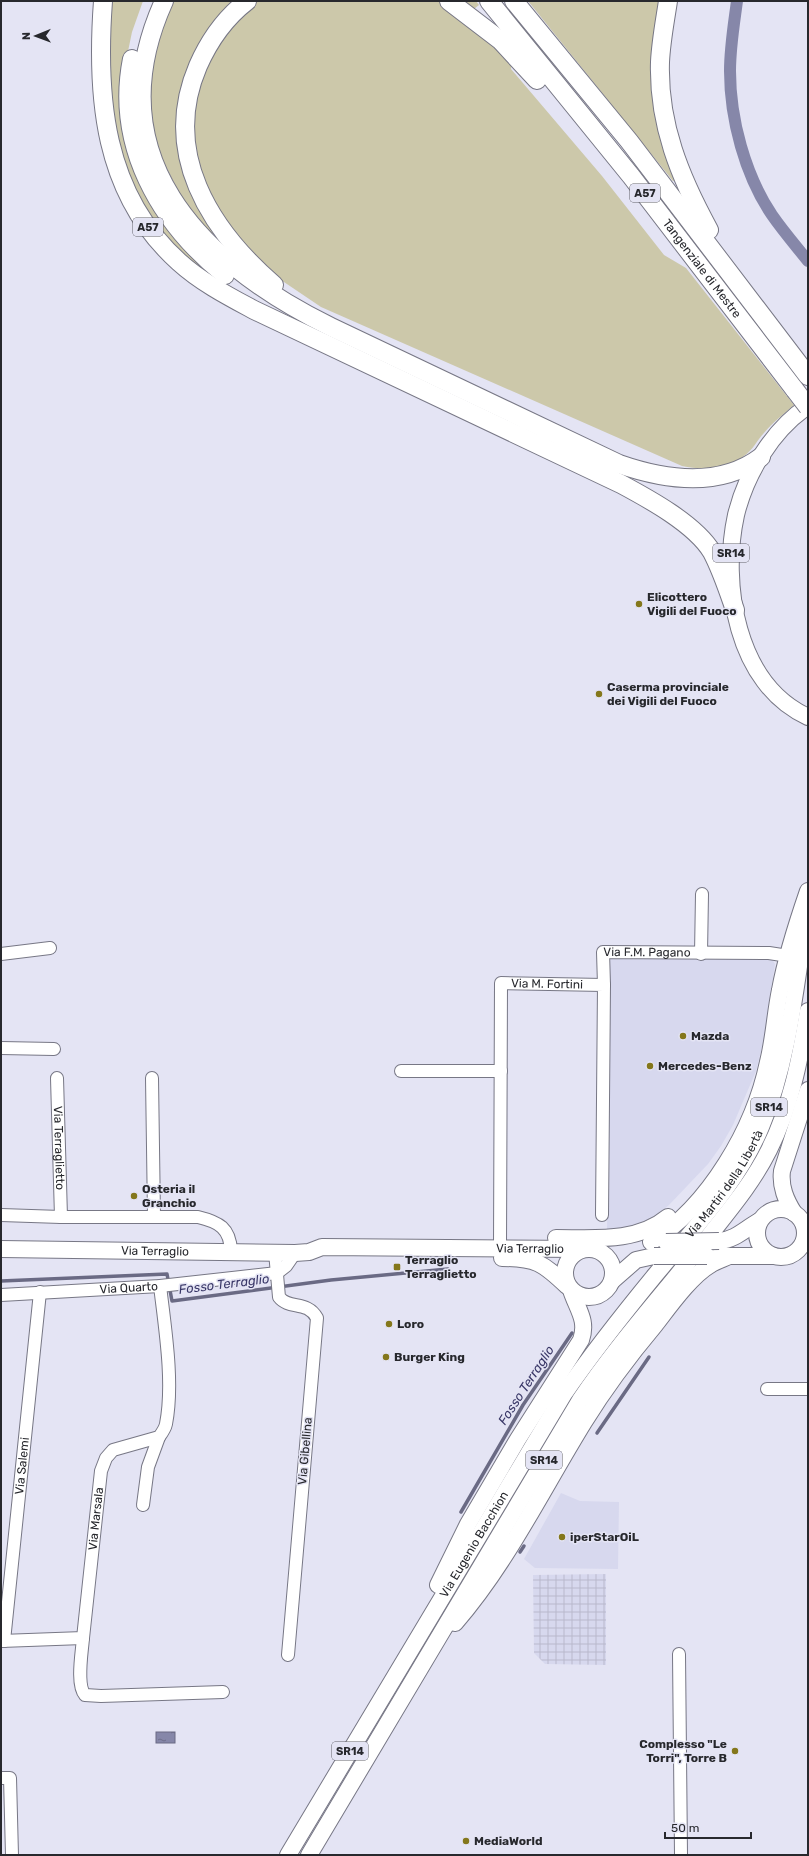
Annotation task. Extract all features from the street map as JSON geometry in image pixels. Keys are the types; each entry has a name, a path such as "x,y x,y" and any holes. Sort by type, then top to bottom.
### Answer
{"highway":[{"name":"A57","path":"104,1 100,73 107,132 118,172 140,215 170,254 208,283 254,310 621,484 670,513 684,522 711,551 725,578 735,610"},
{"name":"A57","path":"151,1 142,23 131,61 128,84 128,109 136,150 157,198 186,239 211,264 280,315 345,352"},
{"path":"164,1 150,37 143,66 141,93 146,138 156,169 163,183 196,230 225,260 262,287 331,327 619,464 637,470 671,477 712,478 736,472 762,457"},
{"path":"247,1 229,17 214,37 196,72 188,98 185,126 186,141 192,171 197,186 210,212 236,248 279,289 331,327"},
{"name":"A57","path":"448,1 485,28 513,53 616,174 655,207"},
{"name":"Tangenziale di Mestre","path":"489,1 655,207 808,406"},
{"name":"Tangenziale di Mestre","path":"514,1 629,141 808,376"},
{"name":"A57","path":"668,1 660,62 662,95 671,144 683,180 692,199 742,290"}],"main road":[{"name":"SR14","path":"808,406 784,427 762,457 744,490 734,528 730,565 735,610 742,638 752,662 767,684 791,707 808,728"},
{"name":"SR14","path":"791,707 808,717"},
{"name":"SR14","path":"662,1247 668,1231 697,1203 717,1177 735,1146 754,1106 766,1071 772,1044 780,989 788,956 808,891"},
{"name":"Via Martiri della Libertà","path":"662,1247 695,1228 721,1195 741,1166 758,1135 782,1064 808,906"},
{"name":"Via Martiri della Libertà","path":"703,1252 718,1234 746,1189 769,1150 780,1125 798,1069 808,1011"},
{"name":"SR14","path":"802,1222 785,1196 781,1180 782,1171 808,1090"},
{"path":"500,1247 513,1241 532,1238 621,1237 650,1230 674,1213 735,1146"},
{"path":"790,1256 796,1252 803,1243 805,1231 802,1222 786,1209 777,1209 769,1212 760,1222 757,1230 758,1240 762,1248 773,1256 782,1257 808,1256"},
{"name":"Via Terraglio","path":"612,1281 636,1260 662,1247 718,1234 728,1240 760,1222"},
{"name":"Via Terraglio","path":"302,1252 322,1247 500,1247 589,1250 662,1247 729,1256 773,1256"},
{"name":"Via Eugenio Bacchion","path":"288,1855 564,1394 604,1338 656,1274 662,1247"},
{"name":"Via Terraglio","path":"1,1249 302,1252 322,1256 465,1257 530,1260 548,1268 569,1288"},
{"path":"412,1647 432,1598 468,1524 583,1333 583,1318 569,1288 564,1274 567,1262 575,1253 589,1250 606,1256 613,1269 612,1281 604,1292 592,1298 579,1296 569,1288"},
{"name":"Via Eugenio Bacchion","path":"309,1855 580,1400 617,1347 678,1275 703,1252"},
{"path":"427,1657 470,1605 501,1560 584,1421 617,1371 669,1307 701,1272 710,1265 729,1256"}],"street":[{"name":"Via F.M. Pagano","path":"701,954 702,894"},
{"path":"1,954 50,948"},
{"name":"Via F.M. Pagano","path":"604,985 603,952 701,954 769,953 788,956"},
{"name":"Via M. Fortini","path":"500,1247 501,983 604,985"},
{"path":"602,1215 604,985"},
{"path":"1,1048 54,1049"},
{"path":"401,1071 501,1071"},
{"name":"Via Terraglietto","path":"57,1078 61,1217"},
{"path":"152,1078 154,1218"},
{"path":"1,1215 154,1218 198,1217 212,1220 227,1232 230,1239 231,1251"},
{"name":"Via Gibellina","path":"275,1252 278,1293 282,1300 307,1307 313,1311 317,1318 288,1655"},
{"path":"277,1276 302,1252"},
{"name":"Via Quarto","path":"1,1295 165,1287 277,1276"},
{"path":"143,1505 148,1467 159,1438 166,1426 169,1390 163,1308 165,1287"},
{"name":"Via Salemi","path":"2,1641 40,1292"},
{"path":"767,1388 808,1389"},
{"name":"Via Marsala","path":"159,1438 113,1450 106,1458 101,1471 83,1638 80,1682 81,1691 85,1695 101,1696 222,1692"},
{"path":"2,1641 83,1638"},
{"path":"679,1654 681,1855"},
{"path":"1,1778 10,1778 12,1855"}],"shaded area":[{"path":"109,1 143,1 132,32 126,61 200,264 198,266 177,249 144,209 118,153 105,64"},
{"path":"170,1 237,1 182,100 215,233 211,234 181,197 156,146 148,83"},
{"path":"251,1 442,1 512,60 511,69 602,176 664,255 686,268 794,405 767,429 747,454 737,461 714,468 682,466 321,307 281,280 218,219 190,149 201,64"},
{"path":"461,1 476,1 479,5 474,9"},
{"path":"528,1 664,1 658,49 676,181 673,181"},
{"path":"610,955 772,959 775,964 764,1039 756,1071 733,1125 721,1146 708,1164 669,1205 656,1215 635,1227 619,1229 607,1229"},
{"path":"561,1493 580,1501 619,1502 618,1569 535,1568 524,1559"},
{"path":"606,1574 606,1665 545,1664 534,1653 533,1575"}],"water":[{"path":"156,1732 175,1732 175,1743 156,1743"}],"waterway":[{"path":"737,1 731,44 730,71 733,108 741,146 747,165 762,199 776,221 808,261"},
{"name":"Fosso Terraglio","path":"1,1281 167,1274 172,1301 331,1280 448,1269"},
{"name":"Fosso Terraglio","path":"461,1512 523,1405 572,1333"},
{"name":"Fosso Terraglio","path":"597,1433 649,1357"},
{"name":"Fosso Terraglio","path":"520,1552 524,1546"}],"place":[{"name":"Elicottero Vigili del Fuoco","path":"639,604"},
{"name":"Caserma provinciale dei Vigili del Fuoco","path":"599,694"},
{"name":"Mazda","path":"683,1036"},
{"name":"Mercedes-Benz","path":"650,1066"},
{"name":"Osteria il Granchio","path":"134,1196"},
{"name":"Terraglio Terraglietto","path":"397,1267"},
{"name":"Loro","path":"389,1324"},
{"name":"Burger King","path":"386,1357"},
{"name":"iperStarOiL","path":"562,1537"},
{"name":"Complesso \"Le Torri\", Torre B","path":"735,1751"},
{"name":"MediaWorld","path":"466,1841"}]}
